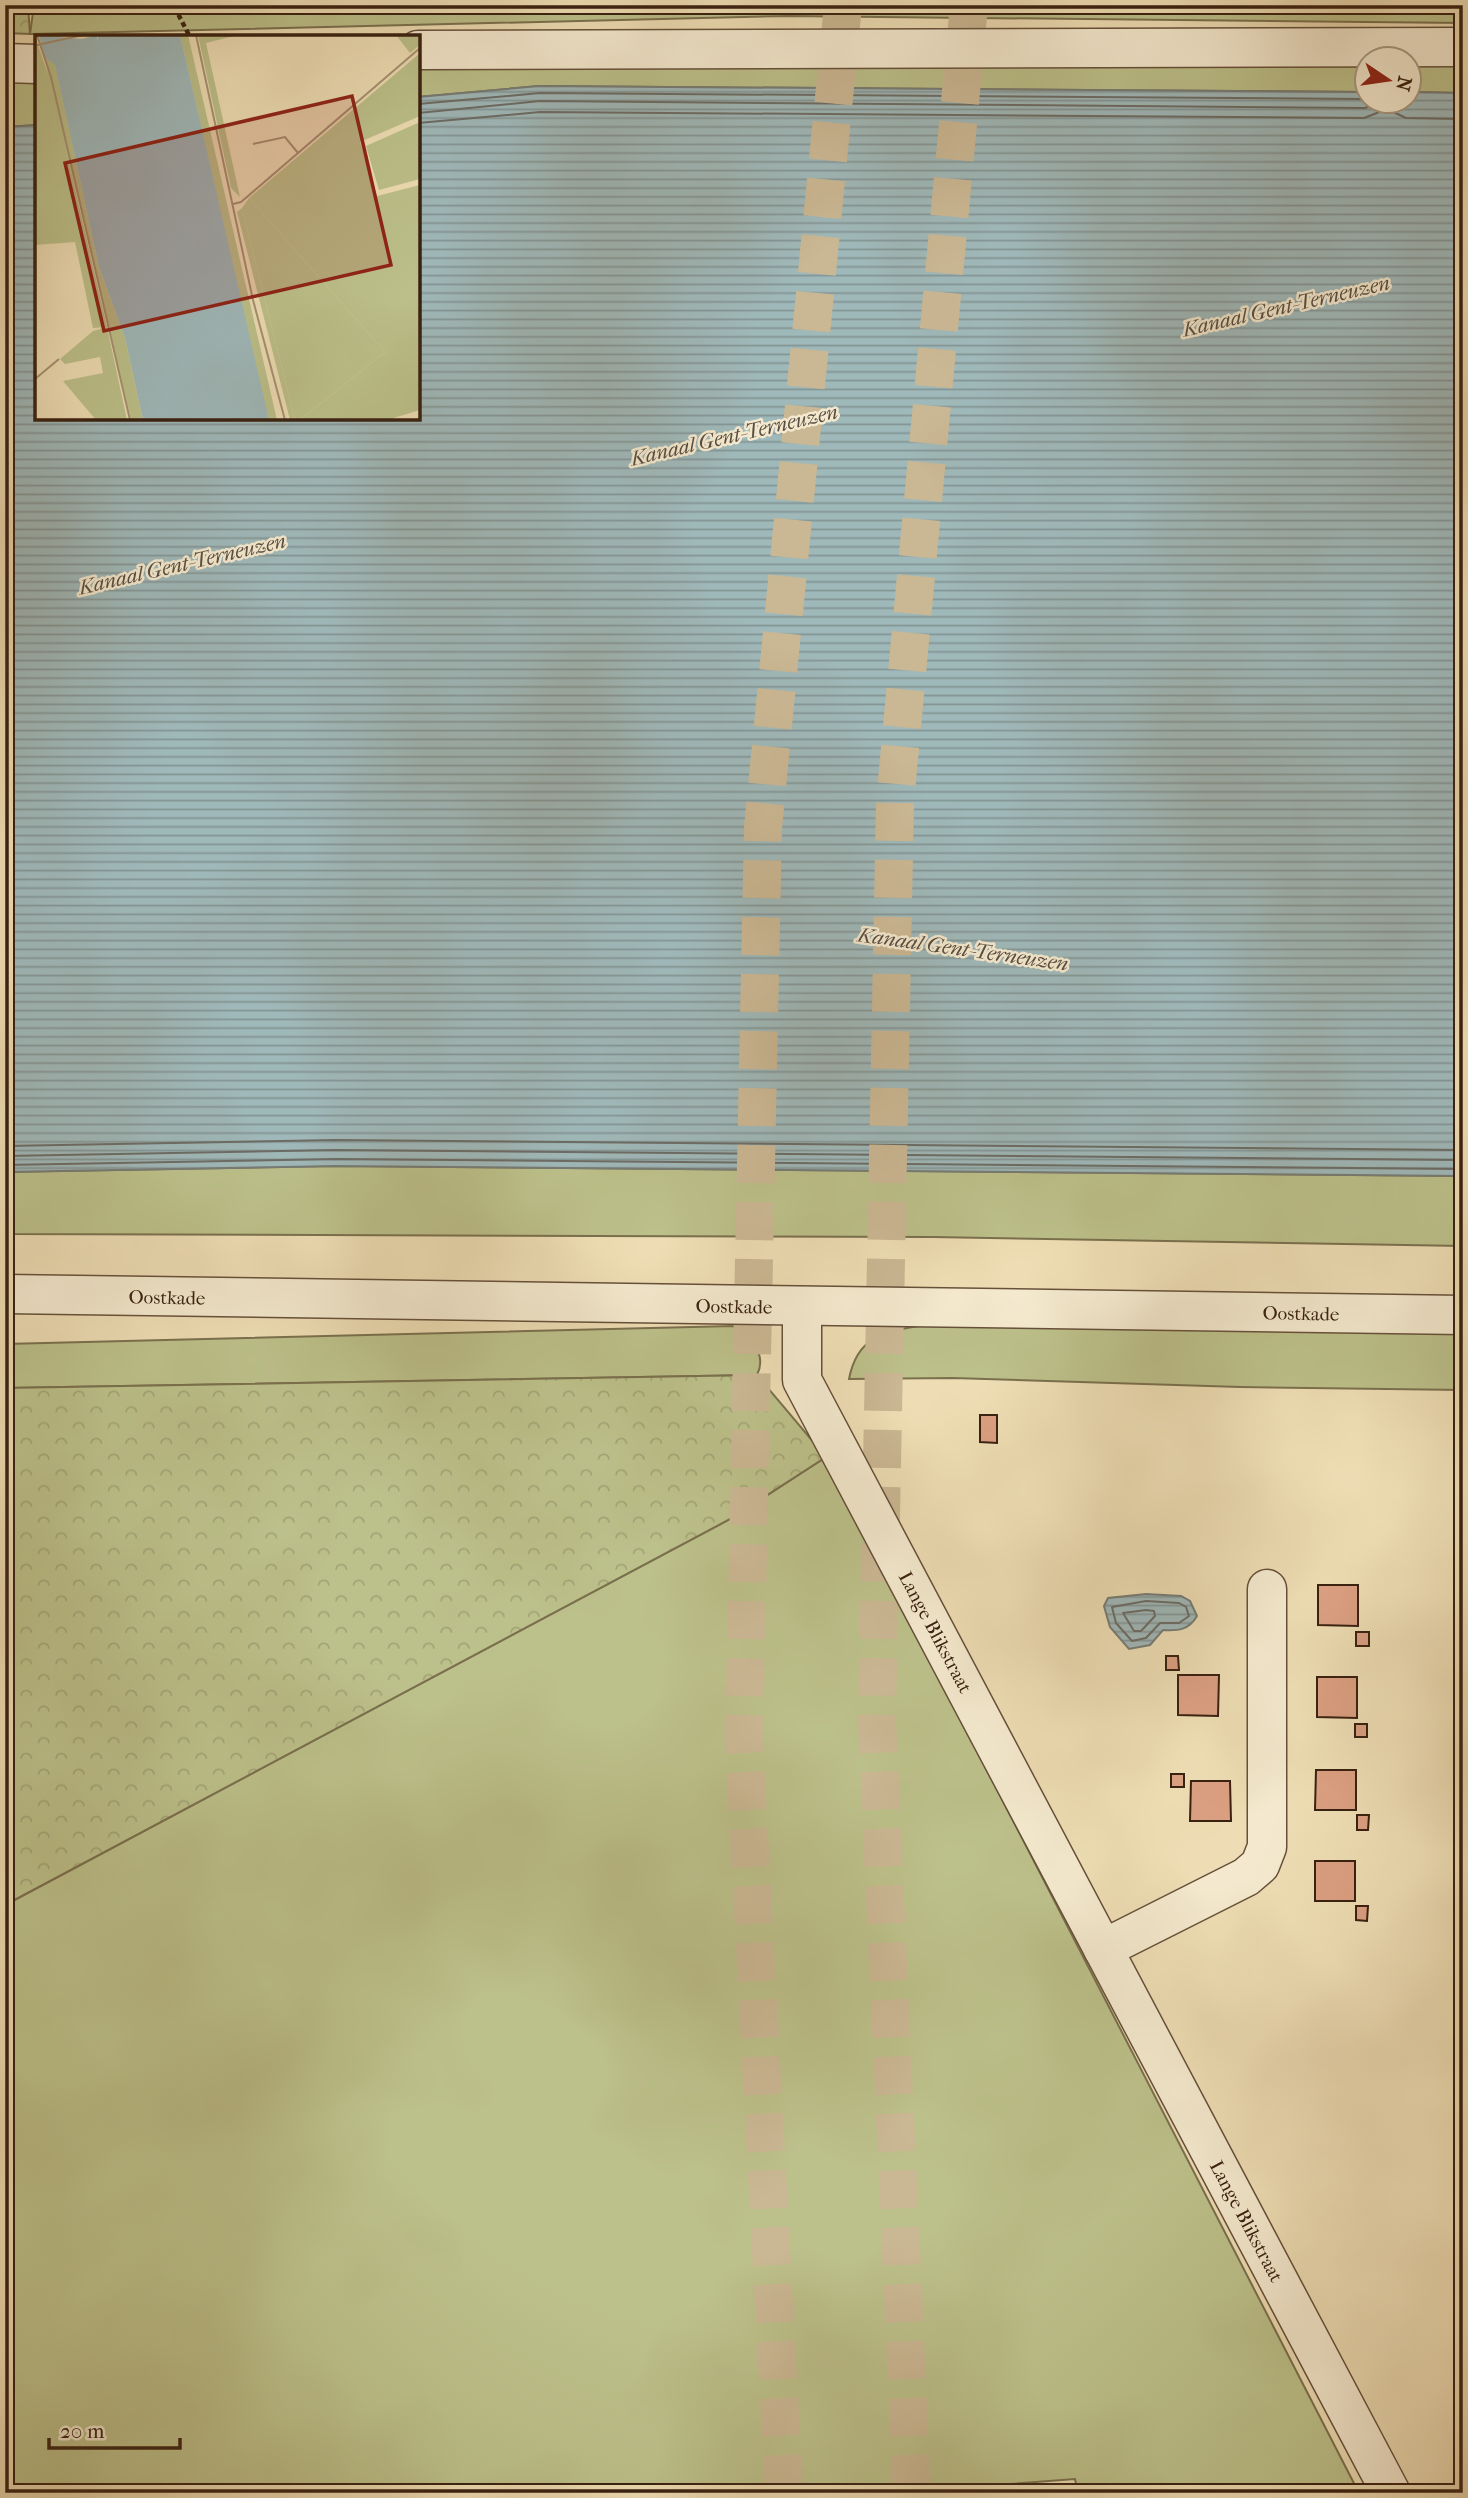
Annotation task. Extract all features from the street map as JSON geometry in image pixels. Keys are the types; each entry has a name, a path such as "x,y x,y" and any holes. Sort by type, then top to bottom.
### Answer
{"street":[{"path":"420,50 1463,47"},
{"path":"5,64 35,64"},
{"name":"Oostkade","path":"5,1294 1463,1315"},
{"name":"Lange Blikstraat","path":"802,1307 802,1380 1391,2493"},
{"path":"1103,1949 1246,1877 1260,1865 1267,1847 1267,1589"}],"path":[{"path":"166,5 175,8 189,35"}],"green space":[{"path":"5,5 28,5 30,34 5,33"},
{"path":"34,5 1463,5 1463,23 788,16 30,34"},
{"path":"420,61 1352,63 1352,92 539,86 420,97"},
{"path":"1422,63 1463,63 1463,93 1422,92"},
{"path":"5,74 35,75 35,125 5,127"},
{"path":"336,1166 1463,1176 1463,1246 932,1237 5,1234 5,1172"},
{"path":"942,1322 1463,1332 1463,1390 1240,1387 953,1378 849,1379 861,1349 871,1340 895,1330"},
{"path":"733,1326 755,1346 760,1360 757,1375 5,1388 5,1344"},
{"path":"757,1375 826,1457 732,1518 5,1905 5,1388"},
{"path":"826,1457 1359,2493 1078,2493 1075,2479 894,2493 5,2493 5,1905 732,1518"}],"water":[{"name":"Kanaal Gent-Terneuzen","path":"539,86 1352,92 1352,116 1422,116 1422,92 1463,93 1463,1176 336,1166 5,1172 5,127 35,125 35,420 420,420 420,97"},
{"path":"1146,1594 1181,1596 1190,1601 1197,1616 1183,1629 1163,1630 1150,1645 1129,1649 1110,1627 1104,1606 1108,1598"}],"building":[{"path":"980,1415 997,1415 997,1443 980,1442"},
{"path":"1318,1585 1358,1585 1358,1626 1318,1625"},
{"path":"1356,1632 1369,1632 1369,1646 1356,1646"},
{"path":"1166,1656 1178,1656 1179,1670 1166,1670"},
{"path":"1178,1675 1219,1675 1218,1716 1178,1715"},
{"path":"1317,1677 1357,1677 1357,1718 1317,1717"},
{"path":"1355,1724 1367,1724 1367,1737 1355,1737"},
{"path":"1316,1770 1356,1770 1356,1810 1315,1810"},
{"path":"1171,1774 1184,1774 1184,1787 1171,1787"},
{"path":"1191,1781 1230,1781 1231,1821 1190,1821"},
{"path":"1357,1815 1369,1815 1368,1830 1357,1830"},
{"path":"1315,1861 1355,1861 1355,1901 1315,1901"},
{"path":"1356,1906 1368,1906 1367,1921 1356,1920"}],"tunnel":[{"path":"784,2493 744,1740 763,828 843,5"},
{"path":"912,2493 877,1719 895,802 969,5"}]}
